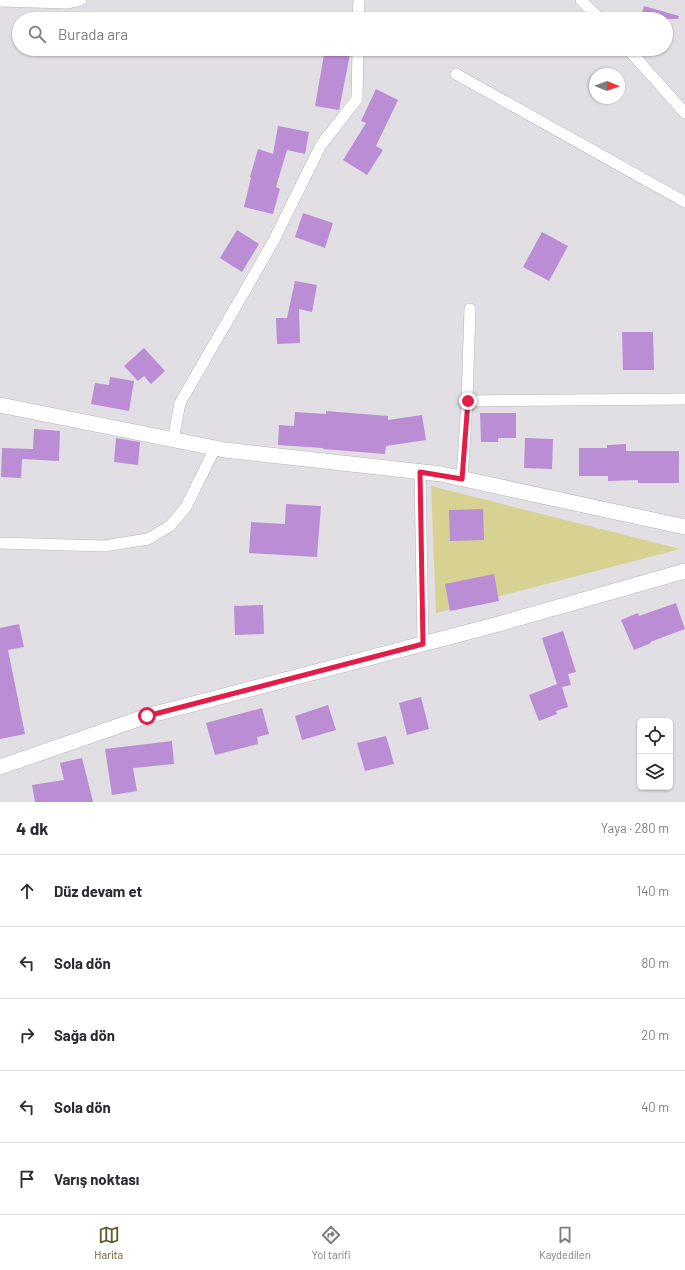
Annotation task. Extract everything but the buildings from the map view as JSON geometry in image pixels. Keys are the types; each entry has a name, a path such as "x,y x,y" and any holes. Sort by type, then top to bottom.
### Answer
{"street":[{"path":"0,1 68,3 81,0"},
{"path":"358,0 358,12"},
{"path":"581,0 593,12"},
{"path":"173,440 180,403 273,242 321,145 357,99 358,56"},
{"path":"634,56 685,113"},
{"path":"456,74 685,202"},
{"path":"462,479 468,401 470,310"},
{"path":"468,401 685,399"},
{"path":"0,406 215,448 420,472 462,479 685,527"},
{"path":"0,543 104,546 148,539 170,526 186,507 215,448"},
{"path":"420,472 423,644"},
{"path":"0,767 147,716 495,625 685,571"}],"shaded area":[{"path":"431,486 680,549 436,613"}],"route":[{"path":"147,716 423,644 420,472 440,474 462,479 468,401"}]}
